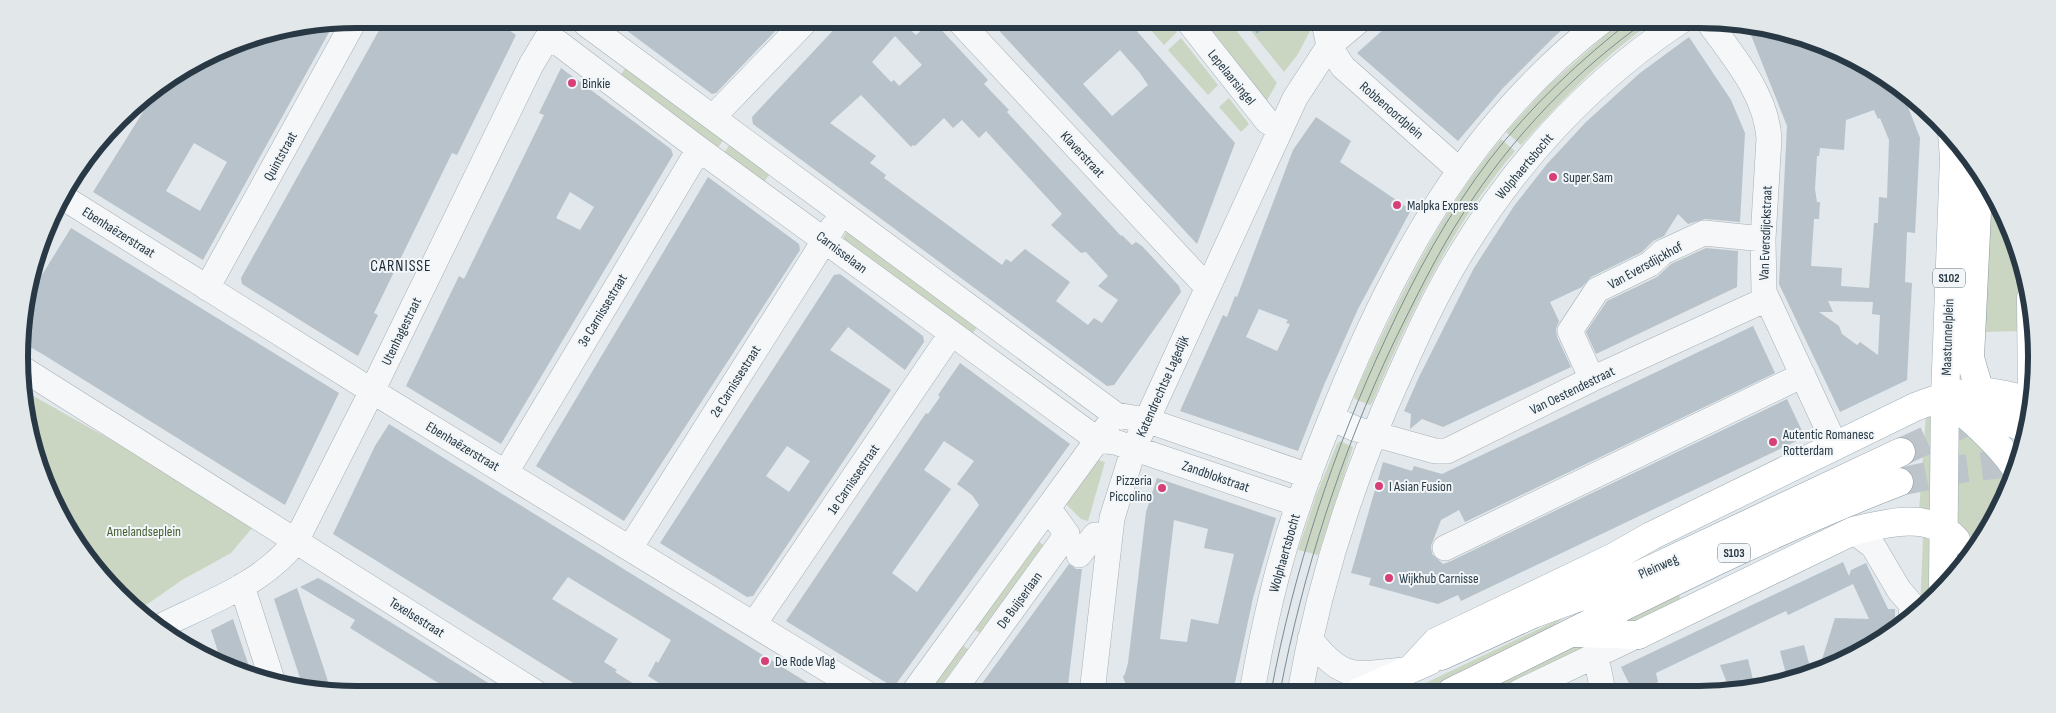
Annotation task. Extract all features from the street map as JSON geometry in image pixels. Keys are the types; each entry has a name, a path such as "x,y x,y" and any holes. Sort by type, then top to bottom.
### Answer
{"main road":[{"name":"Maastunnelplein","path":"1943,577 1945,398 1953,147"},
{"path":"1978,183 1970,358 1980,392 1993,411 2009,422 2021,426"},
{"name":"Maastunnelplein","path":"1836,447 1915,407 1945,398 1980,392 1993,392 2026,401"},
{"path":"1945,398 1977,424 2003,450 2011,461"},
{"name":"Pleinweg","path":"1411,669 1436,642 1614,557 1651,536 1836,447"},
{"name":"Pleinweg","path":"1373,686 1533,614 1637,576 1901,452"},
{"name":"Pleinweg","path":"1464,686 1677,580 1826,510 1899,482"},
{"path":"1573,633 1638,635 1853,531 1889,522 1911,522 1936,526 1944,530 1957,542 1960,558"}],"street":[{"name":"Quintstraat","path":"207,288 350,28"},
{"path":"592,28 714,116 842,214 1116,415 1146,420 1309,476"},
{"path":"714,116 799,28"},
{"name":"Klaverstraat","path":"966,28 1207,287"},
{"name":"Lepelaarsingel","path":"1194,28 1267,120 1280,129"},
{"path":"1325,28 1329,46 1350,28"},
{"name":"Wolphaertsbocht","path":"1253,686 1269,606 1298,504 1331,418 1377,310 1416,236 1459,170 1494,126 1545,71 1594,28"},
{"name":"Wolphaertsbocht","path":"1301,686 1310,639 1348,504 1374,434 1433,303 1457,259 1494,202 1529,157 1584,99 1626,62 1672,28"},
{"name":"Van Eversdijckstraat","path":"1712,28 1756,93 1768,124 1769,138 1762,284 1767,300 1836,447"},
{"name":"Carnisselaan","path":"548,30 699,148 1098,440 1115,442 1134,448"},
{"name":"Utenhagestraat","path":"296,540 372,391 548,30"},
{"name":"Robbenoordplein","path":"1329,46 1342,67 1459,170"},
{"name":"Katendrechtse Lagedijk","path":"1093,686 1112,518 1134,448 1295,98 1329,46"},
{"name":"3e Carnissestraat","path":"506,472 699,148"},
{"name":"Ebenhaëzerstraat","path":"67,200 372,391 855,686"},
{"name":"2e Carnissestraat","path":"630,548 824,239 842,214"},
{"name":"Van Eversdijckhof","path":"1592,380 1570,331 1597,290 1650,264 1663,252 1704,233 1763,239"},
{"name":"Van Oestendestraat","path":"1374,434 1434,451 1447,451 1592,380 1767,300"},
{"name":"1e Carnissestraat","path":"754,624 951,334"},
{"path":"28,372 296,540 272,566 242,586 165,624"},
{"path":"1444,548 1803,375"},
{"path":"918,686 1116,415"},
{"path":"1331,418 1374,434"},
{"name":"Zandblokstraat","path":"1134,448 1298,504"},
{"name":"De Buijserlaan","path":"957,686 1067,534 1048,508"},
{"path":"1853,531 1873,546 1899,590 1912,605 1912,608"},
{"path":"1079,555 1095,535 1110,535"},
{"name":"Texelsestraat","path":"296,540 525,686"},
{"path":"242,586 271,674"},
{"path":"1532,686 1638,635"},
{"name":"Pleinweg","path":"1310,639 1334,666 1348,673 1411,669"},
{"path":"1596,656 1602,686"}],"green space":[{"path":"1149,28 1174,28 1177,32 1164,45"},
{"path":"1201,28 1234,28 1277,83 1267,100 1261,104"},
{"path":"1249,28 1252,28 1257,34 1263,28 1309,28 1310,31 1298,54 1284,72"},
{"path":"1614,28 1645,28 1602,62 1521,145 1506,132 1548,86"},
{"path":"1181,38 1218,85 1208,95 1168,50"},
{"path":"629,63 726,136 717,149 620,76"},
{"path":"1229,98 1249,124 1241,132 1219,107"},
{"path":"1501,139 1515,151 1471,209 1434,271 1372,403 1370,405 1355,399 1354,396 1369,362 1419,262 1457,199"},
{"path":"733,140 773,170 763,183 723,154"},
{"path":"1991,204 2011,251 2021,286 2019,331 1985,332"},
{"path":"847,231 981,322 970,337 842,240"},
{"name":"Amelandseplein","path":"30,394 136,454 253,527 231,553 182,580 143,606 95,557 61,502 39,442"},
{"path":"1926,415 1934,416 1932,514 1919,511"},
{"path":"1958,420 2008,471 1995,502 1973,538 1955,520"},
{"path":"1340,441 1353,447 1318,555 1298,550 1316,496 1337,444"},
{"path":"1095,459 1105,462 1088,521 1081,519 1066,504 1067,496"},
{"path":"1033,537 1043,545 983,628 988,633 985,637 969,625"},
{"path":"1923,537 1932,541 1932,589 1920,600"},
{"path":"1679,592 1680,599 1673,608 1626,625 1624,618"},
{"path":"1568,615 1533,640 1445,686 1420,686"},
{"path":"957,641 973,653 969,659 963,655 941,686 925,686"},
{"path":"1603,641 1544,670 1540,668 1532,671 1502,686 1491,686 1577,643"}],"water":[{"path":"1252,28 1263,28 1257,34"}],"building":[{"path":"331,28 203,260 93,192 151,100 156,95 211,61 251,45 292,34","holes":["194,143 227,162 200,211 166,191"]},
{"path":"380,28 506,28 516,35 457,155 452,153 374,313 378,315 358,356 242,284 241,278"},
{"path":"623,28 778,28 716,93 712,94"},
{"path":"835,28 908,28 916,35 924,28 940,28 988,80 984,84 1009,110 1007,112 1121,236 1132,245 1136,242 1142,246 1179,286 1181,292 1114,385 1107,386 753,124 752,117","holes":["895,36 922,65 899,86 894,80 891,82 872,62","861,95 911,147 915,146 944,118 953,128 962,120 979,138 986,131 1062,214 1051,225 1081,253 1086,252 1108,276 1098,286 1118,300 1102,323 1094,318 1088,325 1056,301 1070,282 1025,249 1011,262 1006,259 1002,265 884,178 886,175 870,163 876,156 830,123"]},
{"path":"997,28 1134,28 1235,143 1197,244","holes":["1120,50 1148,85 1112,116 1083,84"]},
{"path":"1385,28 1564,28 1503,88 1458,141 1357,53"},
{"path":"1750,31 1805,45 1845,61 1905,100 1920,138 1915,233 1907,232 1905,282 1912,283 1907,380 1840,412 1779,284 1787,126","holes":["1874,110 1878,119 1880,118 1889,140 1887,198 1879,197 1878,223 1874,223 1869,288 1841,286 1842,268 1811,266 1814,219 1819,219 1820,202 1817,202 1815,189 1817,156 1819,156 1820,148 1844,150 1846,120","1828,301 1873,302 1872,314 1880,315 1878,355 1860,342 1857,345 1842,334 1839,326 1819,312 1833,312"]},
{"path":"1689,37 1731,100 1745,133 1740,222 1705,219 1688,224 1678,214 1664,236 1653,241 1642,252 1591,277 1582,287 1550,302 1559,321 1556,329 1557,337 1571,367 1443,427 1422,419 1410,429 1411,414 1404,411 1419,377 1474,268 1514,206 1547,164 1586,122 1640,73"},
{"path":"561,68 671,149 673,155 501,444 406,386 459,276 464,279 544,115 539,113","holes":["570,192 594,207 580,230 556,218"]},
{"path":"1316,117 1351,141 1340,162 1411,210 1358,309 1324,385 1298,451 1180,411 1223,315 1227,317 1235,296 1237,297 1293,150","holes":["1259,309 1288,320 1286,323 1290,324 1277,351 1246,337"]},
{"path":"708,177 799,244 800,250 624,521 536,466"},
{"path":"71,228 339,393 285,505 28,346 30,314 36,285"},
{"path":"1706,248 1738,251 1737,287 1596,354 1586,332 1607,301 1657,277 1671,264"},
{"path":"840,274 923,336 924,342 905,370 848,327 830,350 891,390 753,596 747,597 660,543 834,275","holes":["787,446 810,461 789,492 766,476"]},
{"path":"1753,326 1775,373 1465,522 1459,510 1441,520 1431,546 1432,554 1443,564 1451,561 1787,399 1805,437 1461,601 1458,595 1438,604 1369,585 1371,578 1351,573 1383,462 1412,471 1414,466 1442,474"},
{"path":"960,363 1070,444 896,684 890,685 786,621 926,413 928,414 940,397 938,395","holes":["944,441 974,461 957,484 972,495 979,505 917,592 892,573 951,489 924,470"]},
{"path":"389,424 813,686 664,686 648,676 671,640 568,577 552,599 618,639 604,662 617,670 615,672 637,686 578,686 333,534 375,446"},
{"path":"1157,478 1276,518 1253,598 1234,686 1125,686 1123,677 1128,663 1146,512","holes":["1174,520 1208,529 1204,548 1234,554 1218,624 1191,619 1187,642 1160,639"]},
{"path":"1843,562 1849,576 1851,570 1866,563 1888,609 1895,609 1895,621 1845,652 1821,661 1835,618 1869,619 1853,584 1788,615 1786,611 1656,673 1658,682 1650,686 1630,686 1621,667"},
{"path":"1069,564 1076,569 1082,569 1068,686 980,686"},
{"path":"318,578 493,686 443,686 350,628 355,620 300,587"},
{"path":"297,588 329,684 301,681 274,599"},
{"path":"233,619 249,667 219,655 211,630"},
{"path":"1804,645 1810,666 1786,674 1780,651"},
{"path":"1748,659 1753,681 1727,684 1720,665"}],"tunnel":[{"path":"1901,452 1964,423"},
{"path":"1899,482 1961,469 2011,463"}],"tram line":[{"path":"1272,686 1291,601 1332,467 1367,381 1397,314 1421,268 1460,201 1506,139 1557,84 1622,28"},
{"path":"1281,686 1289,647 1312,558 1340,471 1374,386 1435,260 1483,184 1524,131 1547,106 1596,60 1637,28"}],"place":[{"name":"Binkie","path":"572,83"},
{"name":"Super Sam","path":"1553,177"},
{"name":"Malpka Express","path":"1397,205"},
{"name":"Autentic Romanesc Rotterdam","path":"1773,442"},
{"name":"I Asian Fusion","path":"1379,486"},
{"name":"Pizzeria Piccolino","path":"1162,488"},
{"name":"Wijkhub Carnisse","path":"1389,578"},
{"name":"De Rode Vlag","path":"765,661"}],"district":[{"name":"CARNISSE","path":"401,265"}]}
